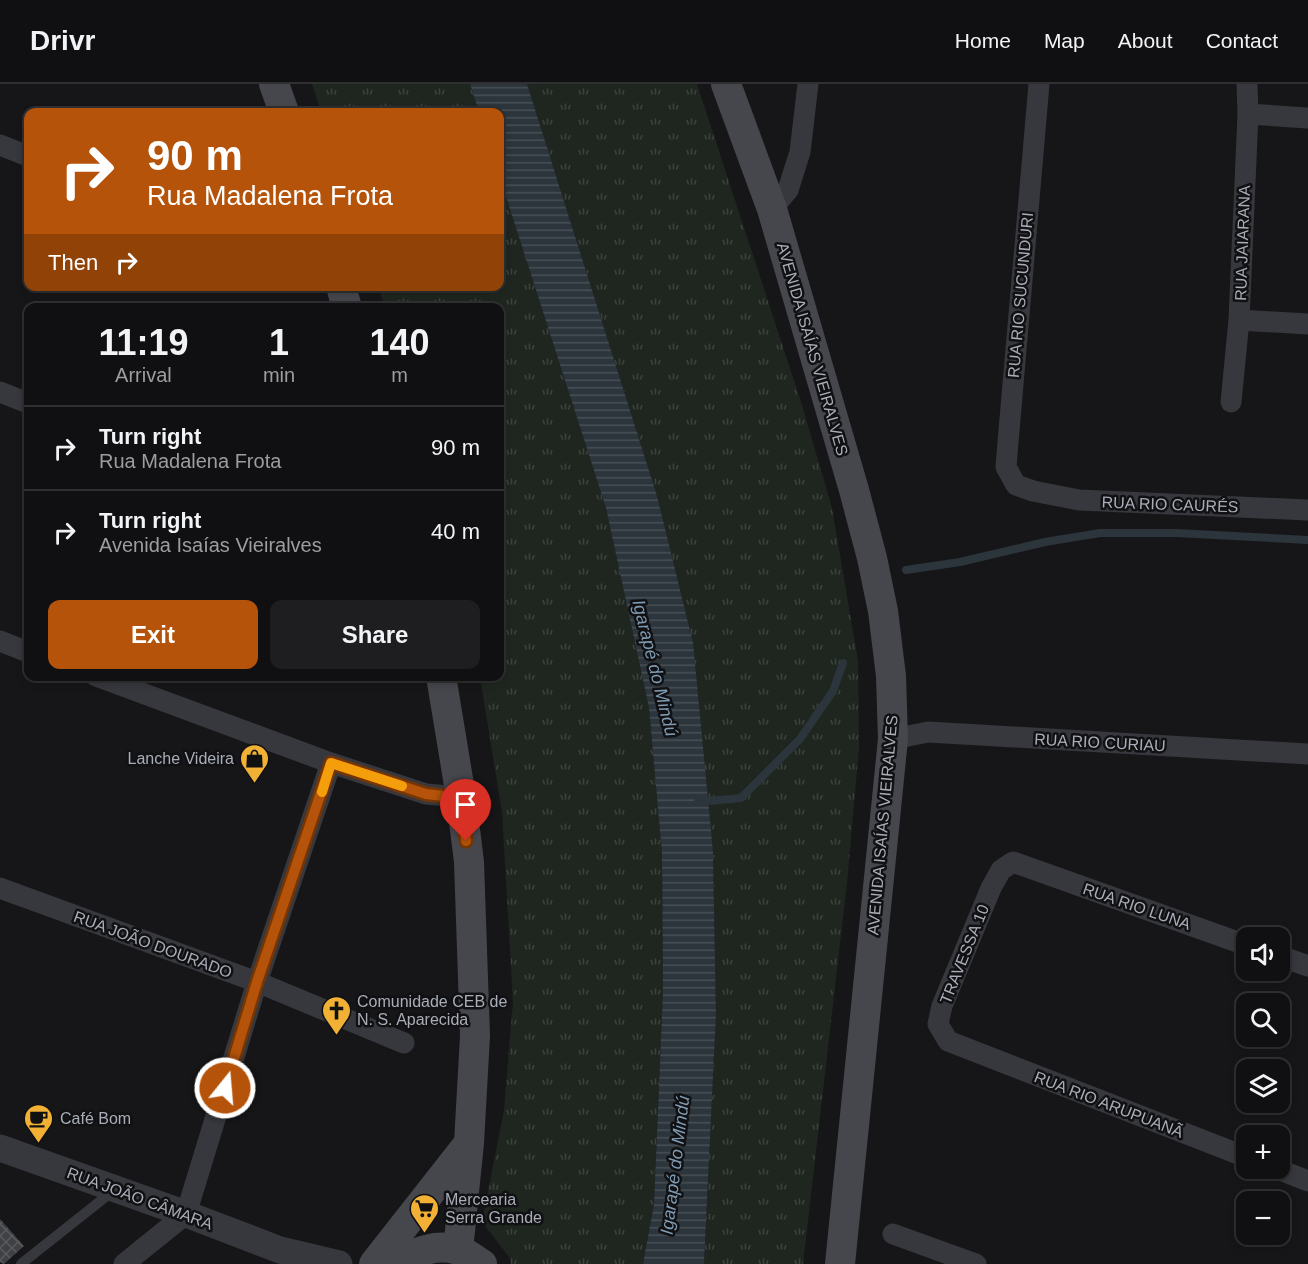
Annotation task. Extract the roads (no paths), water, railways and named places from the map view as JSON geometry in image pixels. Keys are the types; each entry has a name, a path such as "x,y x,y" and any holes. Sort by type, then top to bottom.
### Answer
{"main road":[{"path":"274,84 283,108"},
{"name":"AVENIDA ISAÍAS VIEIRALVES","path":"726,84 772,209 854,490 883,611 891,676 893,739 840,1264"},
{"path":"401,1264 407,1257 431,1247 470,1257 469,1143 475,1036 469,862 442,681"},
{"path":"374,1264 469,1143"}],"street":[{"path":"772,209 789,190 800,152 808,84"},
{"name":"RUA RIO SUCUNDURI","path":"1033,491 1016,485 1006,467 1039,84"},
{"name":"RUA JAIARANA","path":"1231,402 1239,320 1248,114 1247,84"},
{"path":"1248,114 1308,118"},
{"path":"0,145 24,154"},
{"path":"1239,320 1308,324"},
{"path":"0,393 24,402"},
{"name":"RUA RIO CAURÉS","path":"1033,491 1079,500 1308,510"},
{"path":"0,641 24,650"},
{"path":"110,681 331,763 426,794 461,798"},
{"name":"RUA RIO CURIAU","path":"893,739 928,732 1308,754"},
{"path":"124,1264 186,1214 257,982 331,763"},
{"name":"TRAVESSA 10","path":"972,1051 948,1041 938,1023 942,1006 1000,870 1013,862 1027,867"},
{"name":"RUA RIO LUNA","path":"1027,867 1236,941"},
{"name":"RUA JOÃO DOURADO","path":"0,888 257,982 404,1043"},
{"path":"1290,960 1308,966"},
{"name":"RUA RIO ARUPUANÃ","path":"972,1051 1236,1154"},
{"name":"RUA JOÃO CÂMARA","path":"0,1148 280,1250 339,1264"},
{"path":"1290,1174 1308,1181"},
{"path":"893,1234 976,1264"},
{"name":"RUA JOÃO CÂMARA","path":"280,1250 304,1264"}],"lane":[{"path":"21,1264 116,1189"}],"water":[{"name":"Igarapé do Mindú","path":"470,84 527,84 657,496 693,643 713,852 716,1014 704,1264 643,1264 654,1204 663,992 662,854 649,708 606,508 504,190 504,108 478,108"}],"waterway":[{"path":"906,570 960,562 1045,542 1100,533 1176,533 1308,540"},
{"path":"698,802 741,798 800,739 833,691 843,663"}],"place":[{"name":"Lanche Videira","path":"255,784"},
{"name":"Comunidade CEB de N. S. Aparecida","path":"336,1036"},
{"name":"Café Bom","path":"39,1144"},
{"name":"Mercearia Serra Grande","path":"424,1234"}]}
